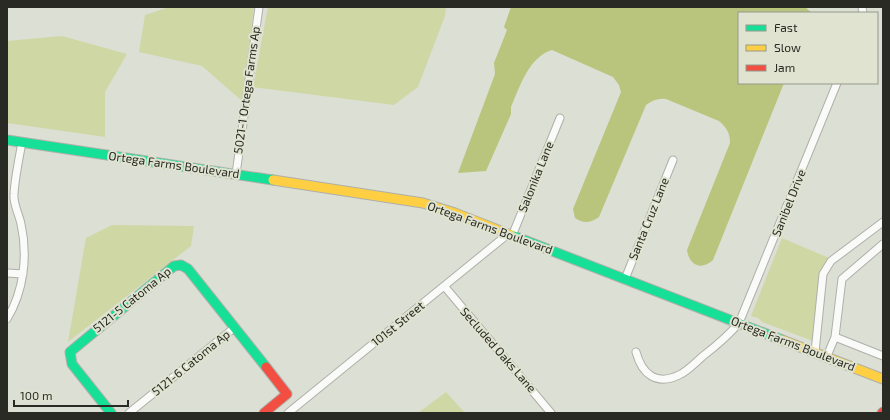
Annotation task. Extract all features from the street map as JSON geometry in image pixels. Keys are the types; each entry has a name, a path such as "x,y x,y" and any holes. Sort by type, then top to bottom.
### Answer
{"street":[{"name":"5021-1 Ortega Farms Ap","path":"236,174 260,7"},
{"name":"Sanibel Drive","path":"636,352 639,365 651,376 659,379 671,378 680,375 728,336 739,323 837,84"},
{"name":"Salonika Lane","path":"510,235 560,118"},
{"name":"Ortega Farms Boulevard","path":"7,140 412,200 455,213 883,379"},
{"path":"7,319 17,300 23,274 24,259 21,224 14,195 22,142"},
{"name":"Santa Cruz Lane","path":"625,279 673,160"},
{"path":"815,352 823,274 831,261 883,222"},
{"name":"101st Street","path":"288,413 510,235"},
{"path":"827,356 835,337 842,279 883,244"},
{"name":"5121-5 Catoma Ap","path":"111,413 72,364 70,352 172,266 178,264 184,265 188,269 287,394 264,413"},
{"path":"7,273 23,274"},
{"name":"Secluded Oaks Lane","path":"445,287 551,413"},
{"name":"5121-6 Catoma Ap","path":"129,413 234,328"},
{"path":"835,337 883,356"}],"shaded area":[{"path":"169,7 254,7 242,101 202,66 139,52 145,15"},
{"path":"268,7 446,7 445,16 418,87 394,105 253,87"},
{"path":"511,7 805,7 811,12 738,12 738,84 784,84 713,260 704,265 696,265 690,259 687,250 730,143 729,133 726,128 719,121 666,99 658,99 649,103 646,105 599,217 593,221 587,222 578,220 575,218 573,209 621,92 619,85 613,77 552,50 537,59 526,73 511,107 511,114 486,171 458,173 495,74 494,63 507,30 504,27"},
{"path":"62,36 127,54 105,92 105,137 7,123 7,41"},
{"path":"112,225 194,226 191,246 68,342 86,238"},
{"path":"782,238 829,258 819,274 813,341 762,322 758,318 751,316"},
{"path":"446,392 465,413 418,413"}],"traffic: fast":[{"path":"7,140 273,180"},
{"path":"511,235 782,340"},
{"path":"111,413 72,364 70,352 174,266 181,265 188,269 266,367"}],"traffic: slow":[{"path":"273,180 423,203 455,213 511,235"},
{"path":"782,340 883,379"}],"traffic: jam":[{"path":"264,413 287,394 266,367"}]}
